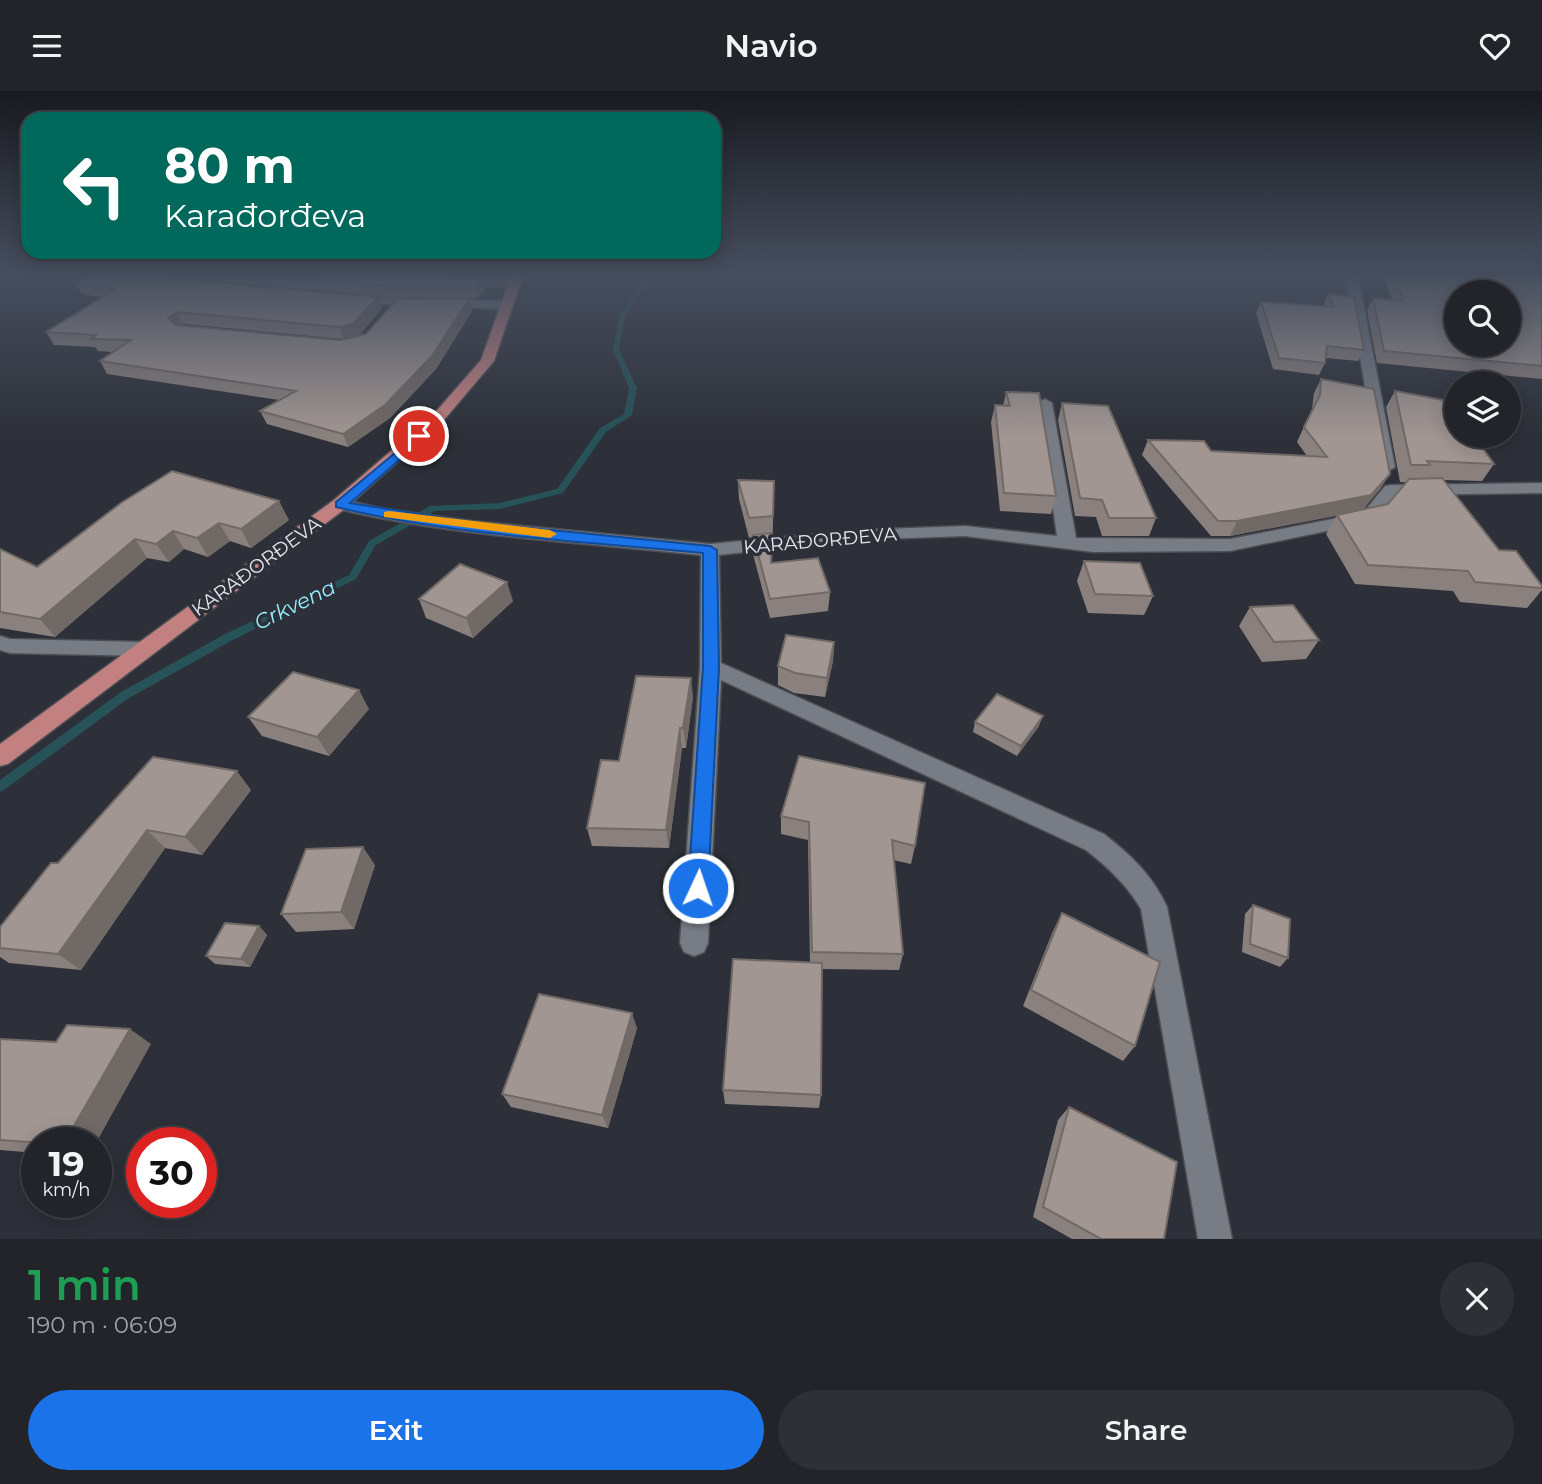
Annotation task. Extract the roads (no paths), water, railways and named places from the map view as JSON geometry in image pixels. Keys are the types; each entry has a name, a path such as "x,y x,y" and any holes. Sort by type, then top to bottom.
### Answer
{"main road":[{"path":"340,504 438,418 470,384 487,361 498,330"},
{"name":"KARAĐORĐEVA","path":"0,757 340,504"}],"street":[{"path":"1362,330 1391,490 1542,488"},
{"path":"1045,403 1063,504 1066,543"},
{"name":"KARAĐORĐEVA","path":"340,504 384,514 471,526 710,550 856,535 965,531 1093,546 1230,545 1368,517 1391,490"},
{"path":"694,943 711,667 710,550"},
{"path":"0,643 9,646 144,649"},
{"path":"711,667 1095,842 1122,862 1140,881 1154,907 1214,1239"}],"waterway":[{"name":"Crkvena","path":"0,787 125,695 229,637 353,577 372,543 433,508 500,506 560,491 603,430 628,415 633,388 616,350 620,330"}]}
